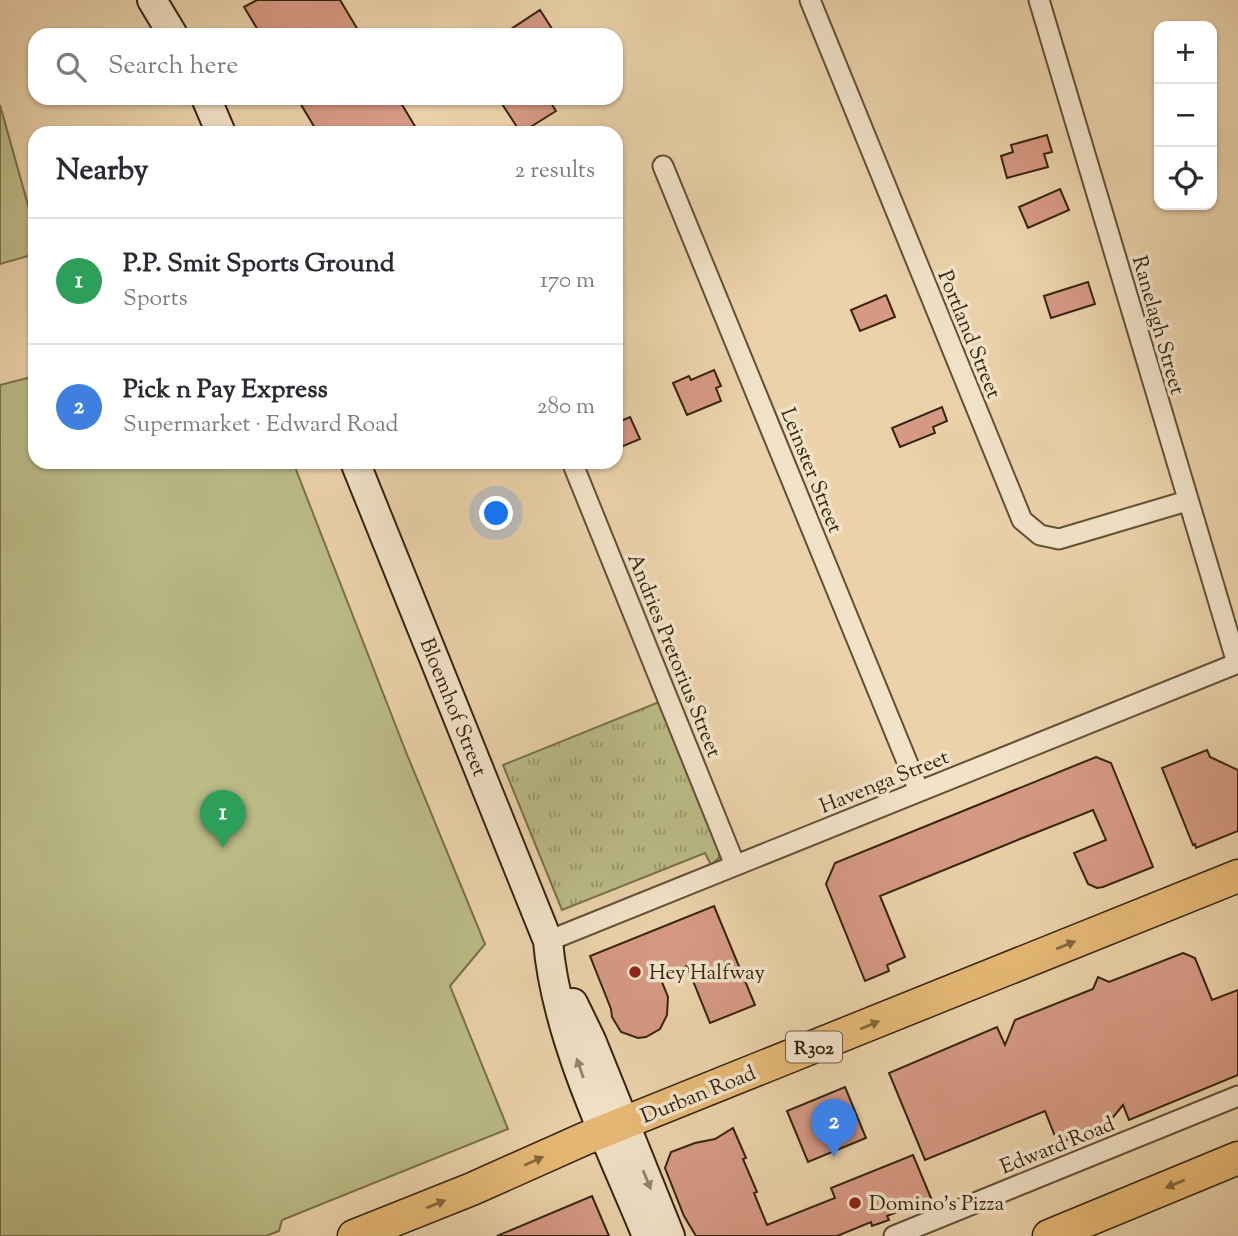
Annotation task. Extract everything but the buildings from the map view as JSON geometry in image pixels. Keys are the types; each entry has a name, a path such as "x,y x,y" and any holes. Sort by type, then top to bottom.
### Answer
{"main road":[{"name":"Durban Road","path":"354,1236 472,1189 615,1127 1238,876"},
{"path":"1049,1236 1238,1158"}],"street":[{"path":"152,0 169,28"},
{"name":"Portland Street","path":"810,0 1022,520 1040,535 1059,539 1187,501"},
{"name":"Ranelagh Street","path":"1039,0 1237,663"},
{"path":"209,105 218,126"},
{"name":"Leinster Street","path":"663,166 919,791"},
{"name":"Bloemhof Street","path":"358,469 549,947 567,1030 670,1236"},
{"name":"Andries Pretorius Street","path":"575,469 735,865"},
{"name":"Havenga Street","path":"549,947 735,865 1237,663"},
{"name":"Edward Road","path":"894,1236 1238,1096"},
{"name":"Bloemhof Street","path":"615,1127 647,1236"}],"green space":[{"path":"0,105 28,205 28,256 0,264"},
{"path":"28,378 28,469 296,469 406,752 485,944 450,986 508,1129 282,1220 279,1231 266,1236 0,1236 0,385"},
{"path":"659,702 719,849 719,858 711,865 705,853 562,910 503,765"}],"place":[{"name":"P.P. Smit Sports Ground","path":"223,848"},
{"name":"Hey Halfway","path":"635,972"},
{"name":"Pick n Pay Express","path":"834,1157"},
{"name":"Domino's Pizza","path":"855,1203"}]}
